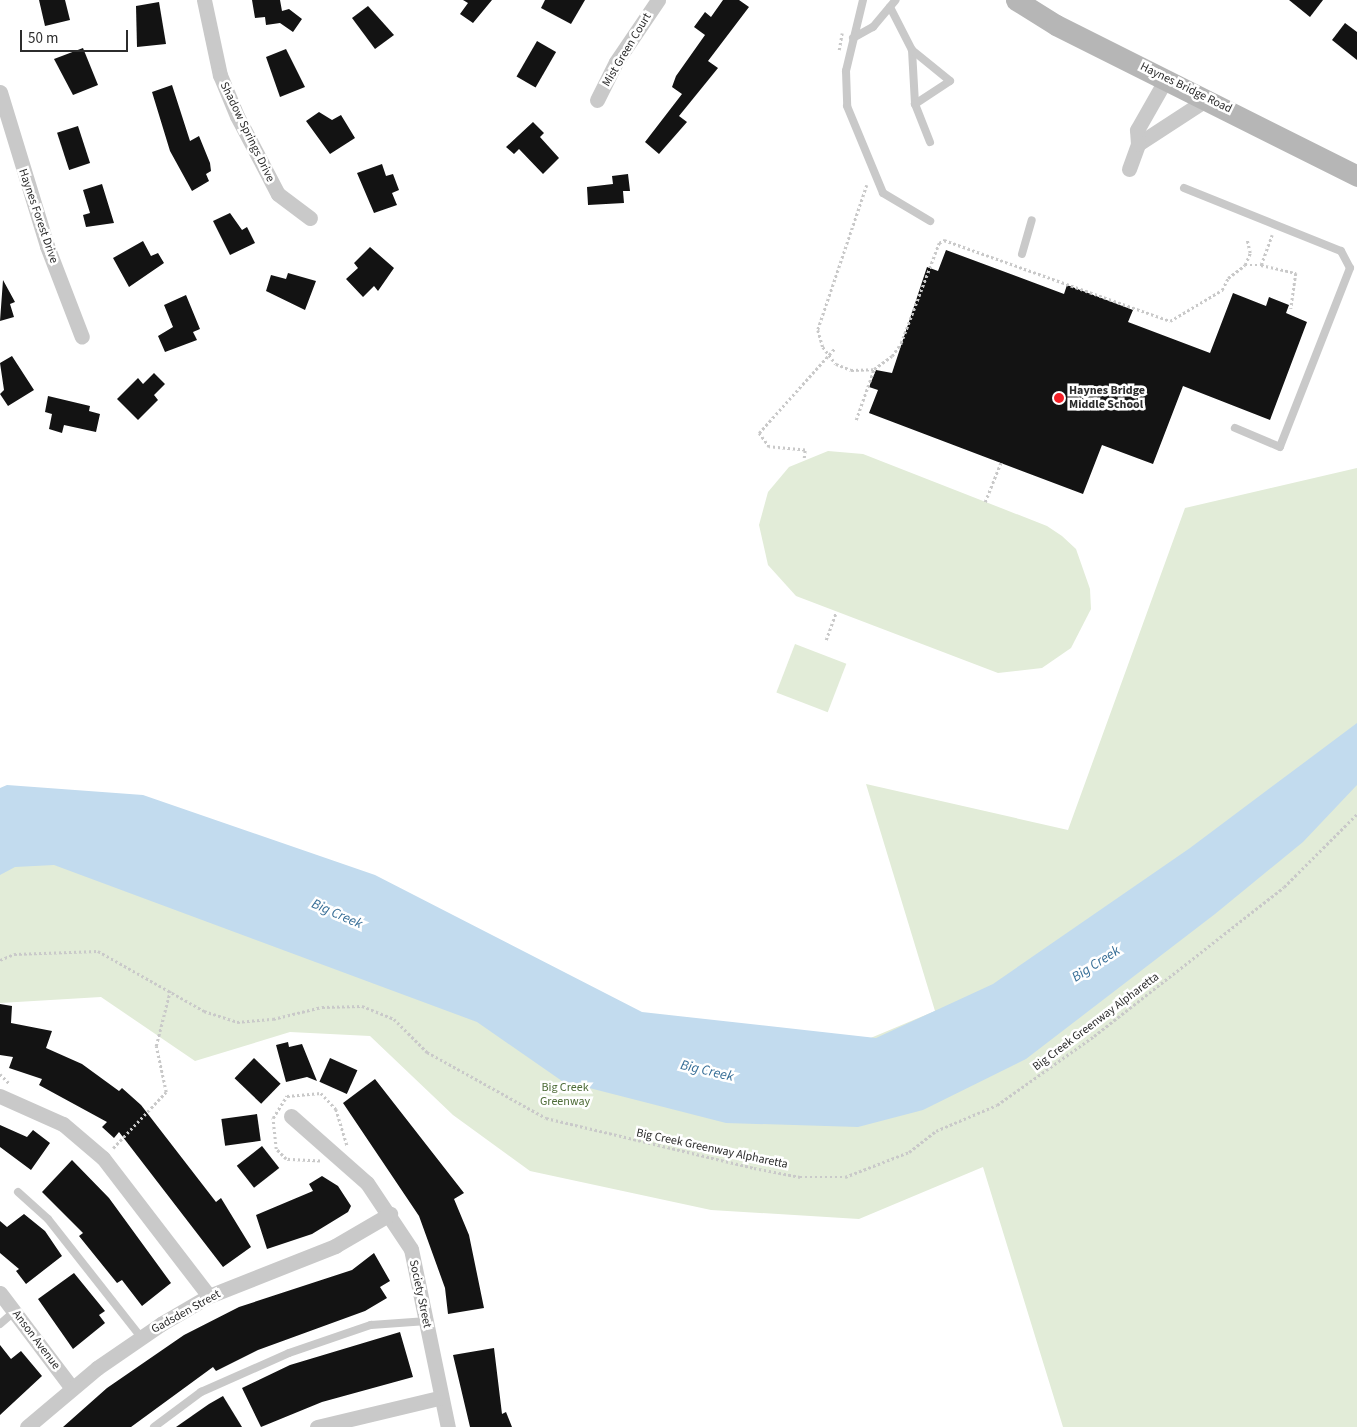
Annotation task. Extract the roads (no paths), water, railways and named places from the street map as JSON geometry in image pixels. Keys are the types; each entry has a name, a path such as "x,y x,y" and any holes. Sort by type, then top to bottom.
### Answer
{"main road":[{"name":"Haynes Bridge Road","path":"1016,0 1056,25 1207,99 1357,176"}],"street":[{"name":"Shadow Springs Drive","path":"204,0 220,75 237,116 278,194 310,218"},
{"name":"Mist Green Court","path":"597,100 616,62 658,0"},
{"path":"1129,169 1138,144 1137,130 1166,79"},
{"name":"Haynes Forest Drive","path":"0,92 44,238 82,337"},
{"path":"1138,144 1207,99"},
{"path":"0,1096 63,1124 109,1151 209,1296"},
{"name":"Society Street","path":"291,1116 367,1183 390,1214 411,1249 427,1321 439,1398 448,1427"},
{"name":"Gadsden Street","path":"27,1427 71,1388 141,1337 209,1296 309,1258 390,1214"},
{"name":"Anson Avenue","path":"0,1293 71,1388"},
{"path":"317,1427 439,1398"}],"lane":[{"path":"863,0 846,71 847,106 883,193 930,221"},
{"path":"853,38 872,27 896,0"},
{"path":"890,7 912,50 950,81 915,104"},
{"path":"912,50 915,104 930,142"},
{"path":"1184,188 1341,251 1350,268 1280,447 1235,428"},
{"path":"1022,254 1032,220"},
{"path":"18,1192 48,1219 141,1337"},
{"path":"0,1324 14,1312"},
{"path":"154,1427 200,1392 289,1353 371,1325 427,1321"}],"water":[{"name":"Big Creek","path":"1357,723 1357,785 1303,842 1215,914 1026,1059 923,1110 858,1127 726,1123 562,1081 477,1022 54,865 15,867 0,875 0,788 7,785 143,795 375,875 642,1012 876,1038 993,984 1190,848"}],"place":[{"name":"Haynes Bridge Middle School","path":"1059,398"}],"park label":[{"name":"Big Creek Greenway","path":"565,1095"}]}
